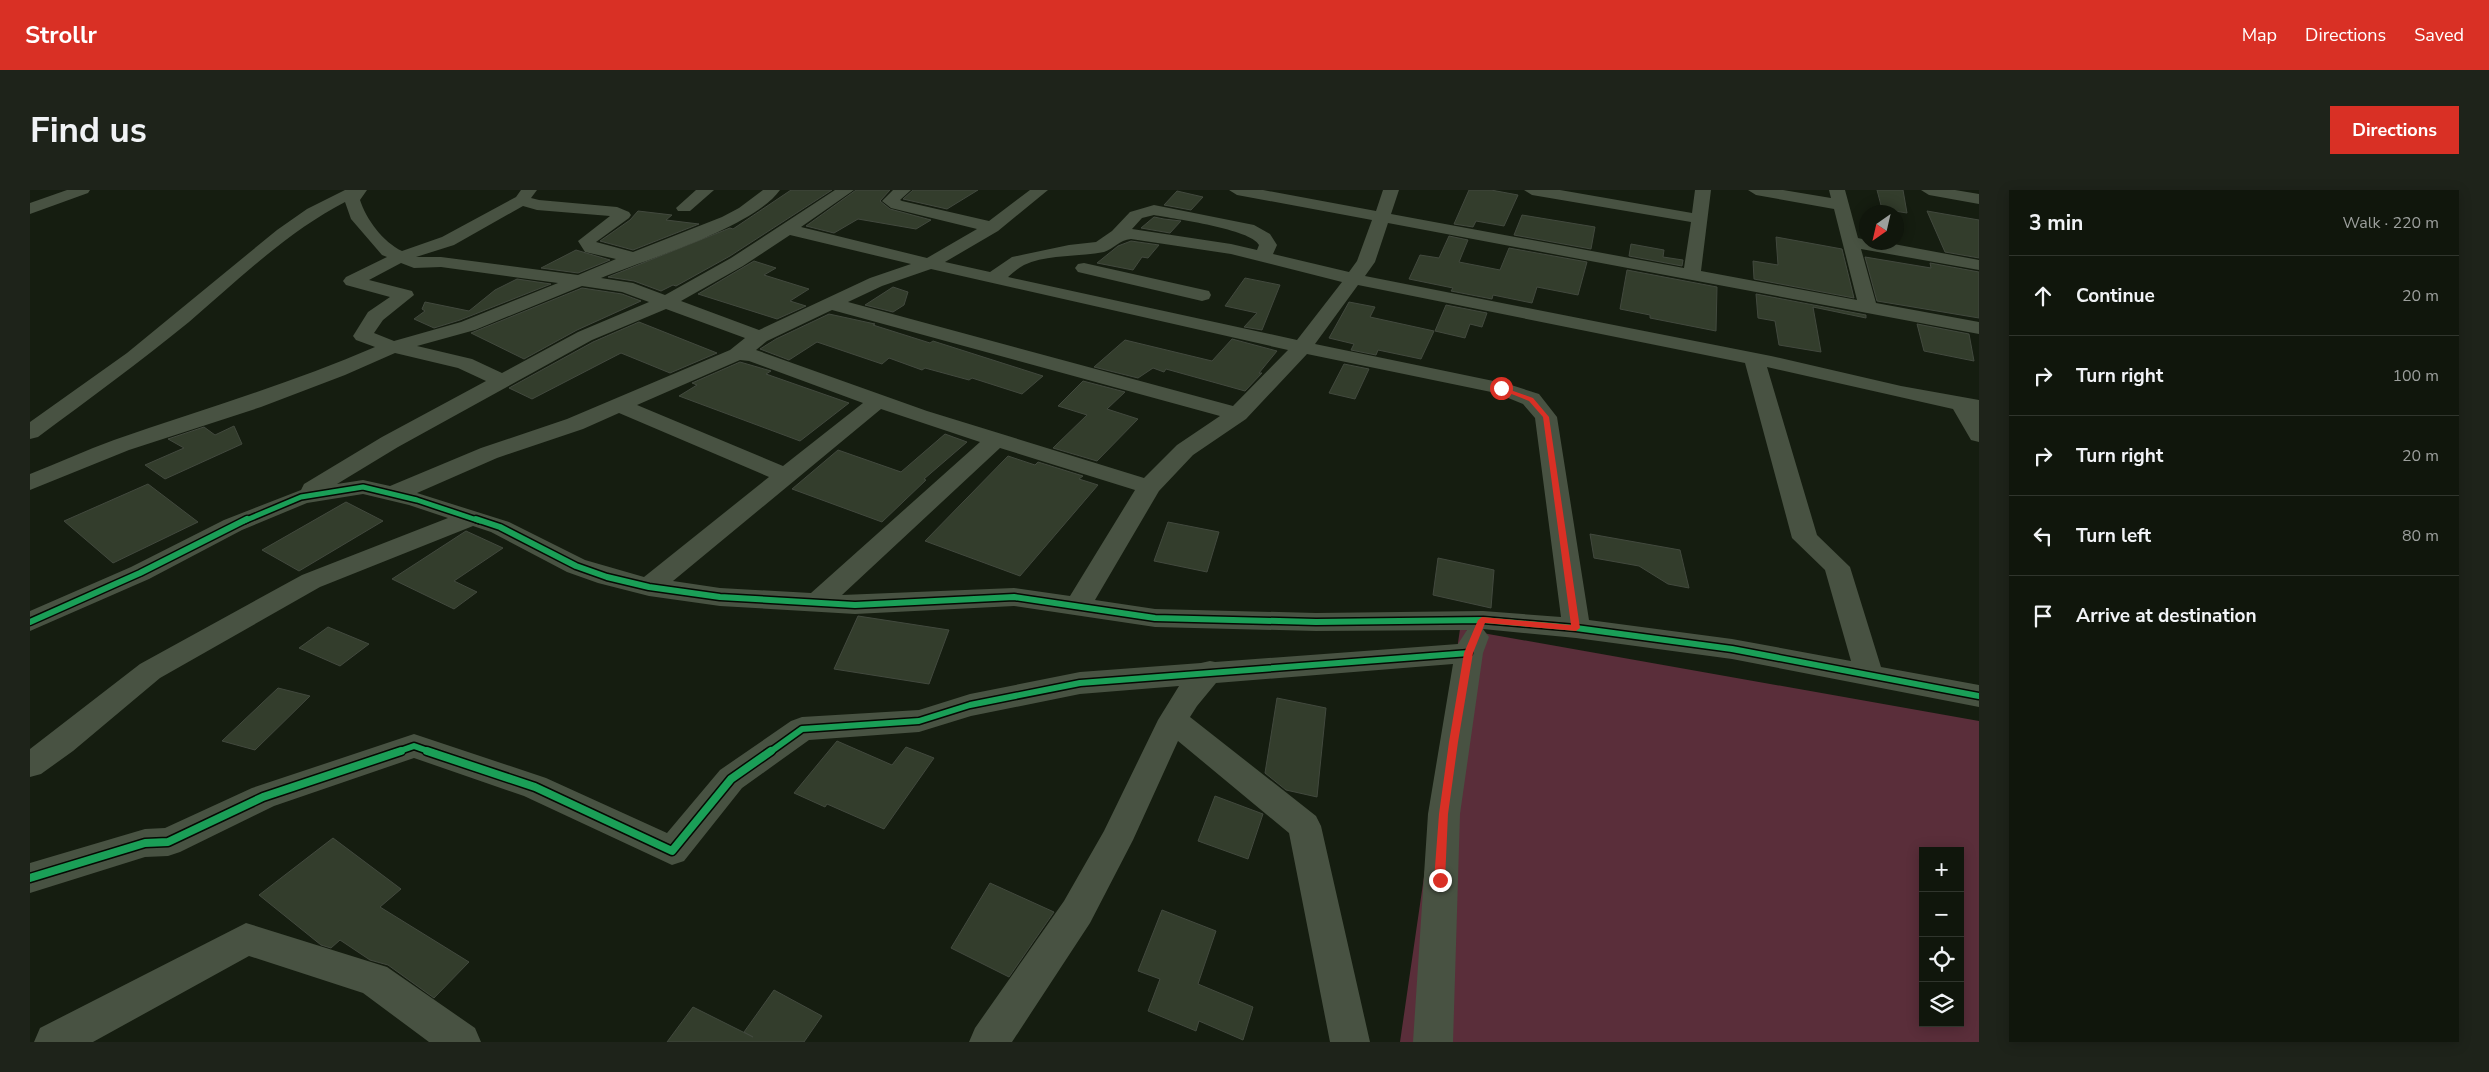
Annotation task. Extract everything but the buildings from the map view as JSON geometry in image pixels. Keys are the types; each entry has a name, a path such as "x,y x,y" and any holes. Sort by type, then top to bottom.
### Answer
{"street":[{"path":"30,209 82,190"},
{"path":"358,190 352,200 357,216 388,251 400,258 414,263 450,263 626,287 760,337"},
{"path":"30,432 134,357 283,234 313,212 358,190"},
{"path":"684,208 706,190"},
{"path":"30,483 122,445 253,402 338,371 393,347 468,326 575,280 725,221 749,209 772,190"},
{"path":"30,622 140,573 233,524 300,497 390,442 585,336 666,302 771,230 846,190"},
{"path":"903,190 890,201 897,205 992,226"},
{"path":"392,494 489,453 575,424 737,354 760,337 876,282 930,264 992,226 1040,190"},
{"path":"1077,607 1149,487 1185,450 1238,414 1301,348 1354,279 1366,262 1391,190"},
{"path":"1532,190 1700,219"},
{"path":"1692,275 1703,190"},
{"path":"1756,190 1839,197 1868,307"},
{"path":"1929,190 1979,199"},
{"path":"503,381 466,362 393,347 363,336 375,316 405,294 352,281 400,258 448,241 525,195 537,205 617,212 623,215 587,241 592,248 634,258"},
{"path":"590,211 610,195"},
{"path":"1225,224 1246,198 1382,217 1979,328"},
{"path":"1062,294 1101,247 1118,235 1136,215 1154,210 1248,229 1264,238 1268,245 1263,257"},
{"path":"725,221 994,278 1301,348 1501,388 1531,399 1546,417 1576,628"},
{"path":"1118,235 1131,234 1231,249 1354,279 1754,359 1970,405 1979,435"},
{"path":"1851,242 1979,264"},
{"path":"994,278 1018,261 1069,250 1101,247"},
{"path":"1084,268 1202,295"},
{"path":"832,304 1238,414"},
{"path":"737,354 752,355 878,401 1149,487"},
{"path":"1754,359 1805,538 1837,567 1869,675"},
{"path":"649,587 878,401"},
{"path":"618,405 786,476"},
{"path":"817,603 996,440"},
{"path":"300,497 363,487 500,527 576,566 607,577 649,587 720,597 855,606 1014,597 1155,618 1316,622 1482,620 1576,628 1732,649 1979,696"},
{"path":"30,765 62,742 150,671 311,581 472,518"},
{"path":"1433,1042 1444,814 1469,653 1482,620"},
{"path":"30,878 145,843 168,842 263,797 414,746 535,787 672,851 731,779 802,729 919,721 970,705 1080,683 1210,671 1469,653"},
{"path":"989,1042 1077,912 1116,840 1186,698 1210,671"},
{"path":"1174,720 1304,826 1350,1042"},
{"path":"54,1042 246,939 374,979 461,1042"}],"shaded area":[{"path":"1460,629 1979,721 1979,1042 1400,1042"}],"cycle path":[{"path":"30,622 140,573 233,525 301,497 363,487 417,500 500,527 576,566 607,577 649,587 720,597 855,605 1014,597 1155,618 1316,622 1483,620 1576,628 1732,649 1979,696"},
{"path":"30,878 145,843 168,842 263,797 414,746 535,787 672,851 731,779 802,729 919,721 970,705 1080,683 1469,653"}],"route":[{"path":"1440,880 1444,814 1454,742 1469,653 1482,620 1576,628 1546,417 1531,399 1501,388"}]}
